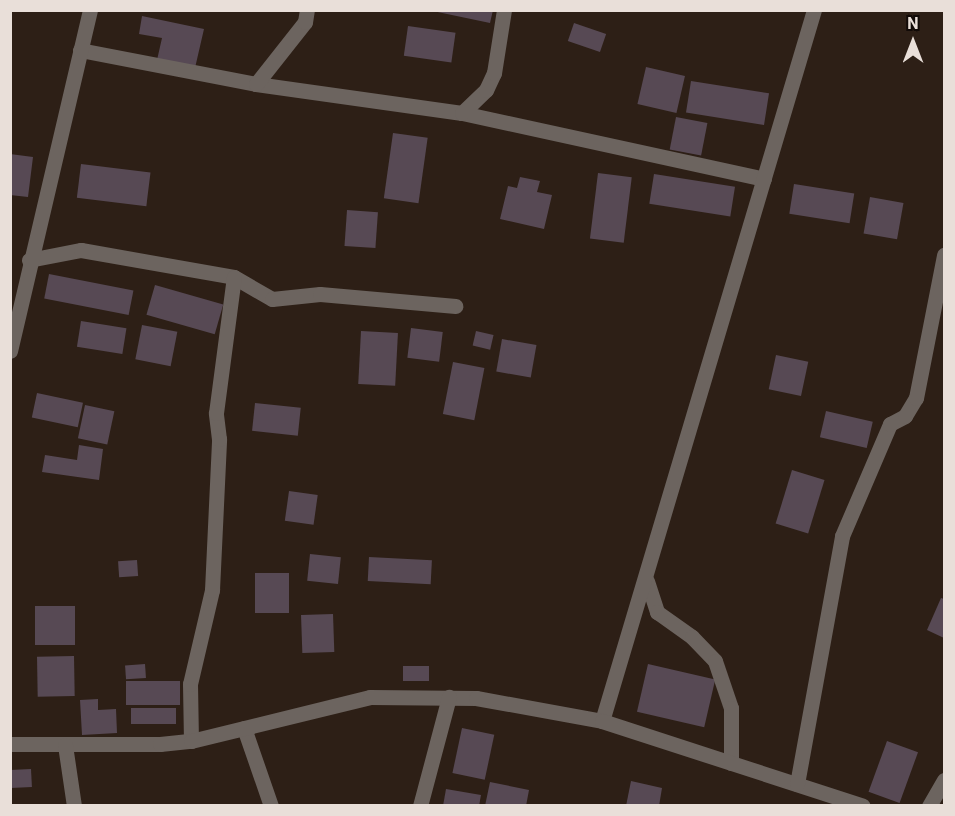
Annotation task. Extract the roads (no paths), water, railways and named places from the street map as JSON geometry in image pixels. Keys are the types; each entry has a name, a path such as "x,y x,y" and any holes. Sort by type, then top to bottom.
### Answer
{"street":[{"path":"12,341 29,260 90,10"},
{"path":"256,84 305,22 307,10"},
{"path":"462,113 486,90 495,73 504,10"},
{"path":"602,721 814,10"},
{"path":"80,50 256,84 462,113 764,179"},
{"path":"29,260 81,250 234,277 272,299 320,294 455,306"},
{"path":"797,784 842,536 890,424 905,416 916,398 945,255"},
{"path":"191,741 190,684 212,590 219,439 216,412 234,277"},
{"path":"646,578 657,612 692,637 715,661 731,708 731,763"},
{"path":"10,744 65,745 191,741 370,697 449,696 602,721 863,806"},
{"path":"420,806 449,696"},
{"path":"244,728 271,806"},
{"path":"65,745 74,806"},
{"path":"929,806 945,780"}]}
